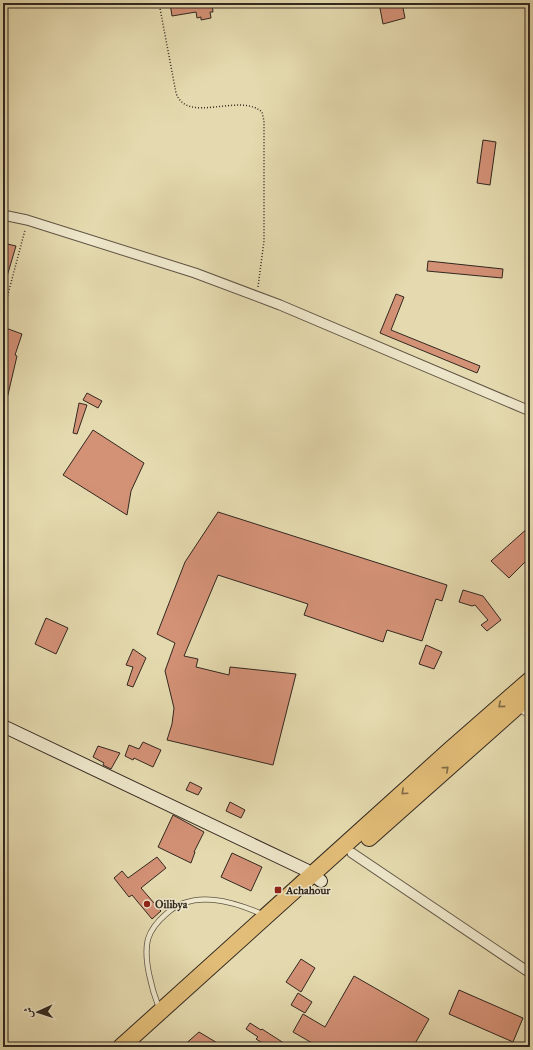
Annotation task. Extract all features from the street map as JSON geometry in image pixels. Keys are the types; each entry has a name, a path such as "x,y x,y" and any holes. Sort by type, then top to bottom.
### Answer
{"highway":[{"path":"136,1047 530,680"},
{"path":"121,1047 267,916 352,853 530,694"}],"street":[{"path":"3,215 27,220 195,273 257,297 530,411"},
{"path":"3,726 317,878"},
{"path":"352,853 530,973"}],"lane":[{"path":"516,706 530,716"},
{"path":"160,1012 152,987 147,948 148,940 155,924 172,908 185,901 200,898 234,904 267,916"}],"path":[{"path":"159,3 176,93 180,100 189,107 243,105 256,108 262,112 264,121 264,241 257,297"},
{"path":"3,313 27,220"}],"building":[{"path":"170,3 188,3 188,5 212,3 213,12 210,12 211,18 201,20 201,17 197,18 196,12 172,16"},
{"path":"379,3 402,3 405,18 383,24"},
{"path":"483,140 496,142 490,185 477,183"},
{"path":"3,243 16,246 5,283 3,283"},
{"path":"428,261 503,269 502,278 427,271"},
{"path":"396,294 404,297 391,330 480,366 477,373 380,333"},
{"path":"3,327 22,334 15,355 17,356 6,403 3,403"},
{"path":"87,393 102,401 98,408 83,400"},
{"path":"79,403 87,405 77,434 73,433"},
{"path":"93,430 144,463 131,491 127,515 63,475"},
{"path":"218,512 447,585 442,601 436,599 422,641 387,630 383,642 304,615 308,604 218,575 184,656 198,659 196,667 229,675 230,667 296,674 273,765 167,740 172,724 174,708 165,671 175,643 157,634 185,562"},
{"path":"530,526 530,557 509,578 491,561"},
{"path":"463,590 483,596 501,620 487,631 481,625 488,620 475,605 472,606 459,602"},
{"path":"46,618 68,628 56,654 35,644"},
{"path":"426,645 442,652 434,669 419,664"},
{"path":"133,649 146,658 133,687 127,685 133,667 126,665"},
{"path":"143,742 161,750 153,767 134,758 133,760 125,756 129,745 139,749"},
{"path":"98,746 120,753 111,769 93,757"},
{"path":"190,782 202,788 198,795 186,790"},
{"path":"230,802 245,810 241,818 226,811"},
{"path":"173,815 204,832 194,852 191,863 158,847"},
{"path":"232,853 262,867 251,891 221,877"},
{"path":"157,857 166,868 141,888 161,911 152,919 132,895 129,897 114,878 122,871 128,878"},
{"path":"301,959 315,968 301,992 286,982"},
{"path":"354,976 429,1019 413,1047 319,1047 293,1032 303,1014 325,1027"},
{"path":"459,990 523,1018 513,1042 449,1014"},
{"path":"298,993 312,1002 305,1013 291,1005"},
{"path":"250,1023 290,1047 269,1047 256,1039 258,1037 246,1029"},
{"path":"199,1032 224,1047 182,1047"}],"place":[{"name":"Achahour","path":"278,890"},
{"name":"Oilibya","path":"147,904"}]}
